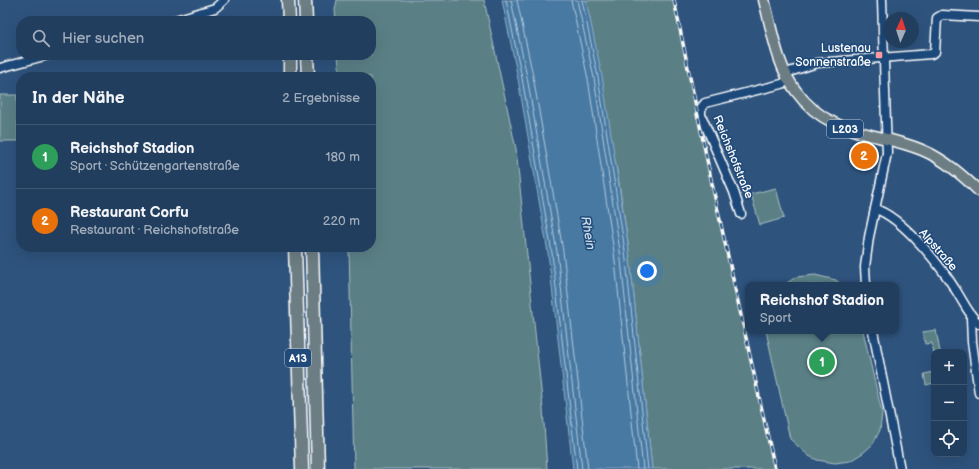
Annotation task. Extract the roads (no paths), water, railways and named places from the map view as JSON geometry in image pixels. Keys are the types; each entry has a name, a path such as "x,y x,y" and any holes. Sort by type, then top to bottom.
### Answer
{"highway":[{"path":"288,0 288,16"},
{"path":"305,0 306,16"},
{"path":"290,60 290,72"},
{"path":"307,60 308,72"},
{"name":"A13","path":"295,252 302,469"},
{"name":"A13","path":"312,252 318,469"}],"main road":[{"name":"L203","path":"764,0 777,49 787,76 796,92 808,105 830,122 850,131 910,146 937,158 979,191"}],"street":[{"path":"189,16 215,8 224,0"},
{"path":"866,282 869,237 885,166 887,141 882,0"},
{"path":"787,76 812,64 931,54 935,52 935,24 937,18 942,15 979,17"},
{"path":"0,68 30,60"},
{"name":"Reichshofstraße","path":"741,214 734,192 701,115 701,108 705,104 782,84 787,76"},
{"name":"Alpstraße","path":"875,209 891,216 937,262 971,318 979,324"},
{"name":"Alpstraße","path":"971,318 972,342 979,393"},
{"path":"874,334 900,469"}],"water":[{"name":"Rhein","path":"502,0 586,0 602,76 629,250 652,469 573,469 548,253 518,79"}],"railway":[{"path":"674,0 745,333"},
{"path":"745,334 775,469"}],"place":[{"name":"Lustenau Sonnenstraße","path":"879,55"},
{"name":"Restaurant Corfu","path":"864,156"},
{"name":"Reichshof Stadion","path":"822,362"}]}
